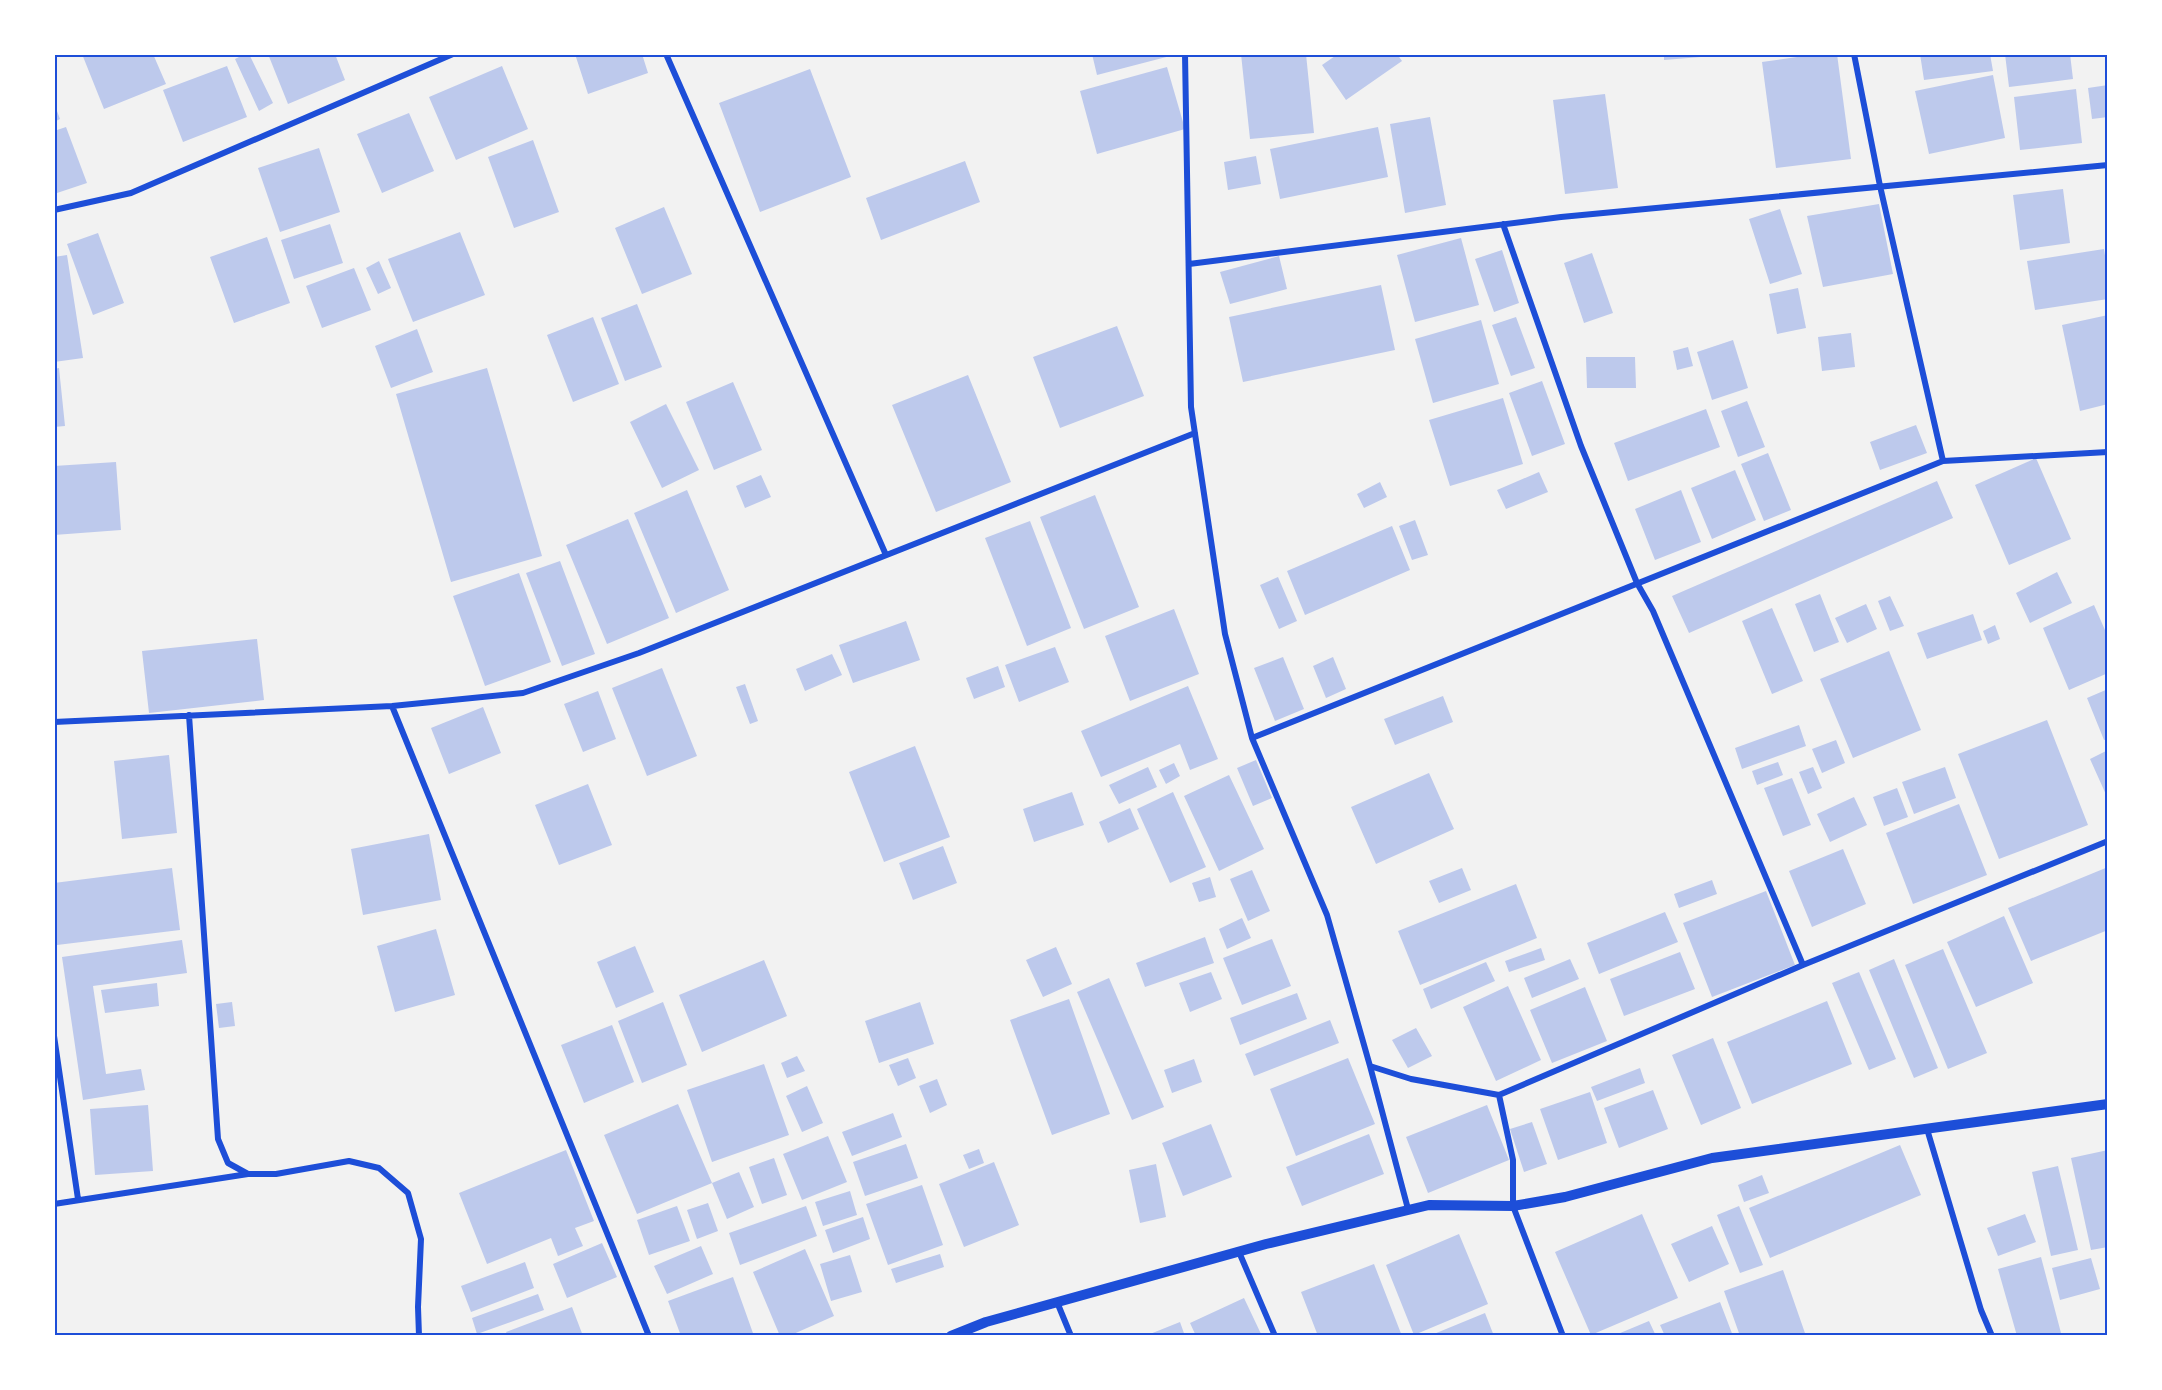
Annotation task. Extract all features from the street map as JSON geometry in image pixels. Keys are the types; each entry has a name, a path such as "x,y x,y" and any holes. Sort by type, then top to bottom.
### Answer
{"street":[{"path":"54,210 130,193 453,54"},
{"path":"666,54 886,555"},
{"path":"1185,54 1191,407 1225,634 1252,738 1327,915 1370,1066 1407,1209"},
{"path":"1854,54 1880,186 1943,461"},
{"path":"1189,264 1503,224 2108,165"},
{"path":"1503,224 1581,446 1637,583 1653,611 1803,965"},
{"path":"54,722 392,706 523,693 639,653 1195,433"},
{"path":"1252,738 1943,461 2108,452"},
{"path":"392,706 649,1336"},
{"path":"189,715 218,1139 228,1163 248,1174"},
{"path":"1370,1066 1411,1079 1499,1095 1803,965 2108,841"},
{"path":"54,1036 78,1199"},
{"path":"1499,1095 1513,1160 1513,1206 1563,1336"},
{"path":"951,1336 986,1322 1057,1302 1239,1252 1429,1204 1513,1206 1565,1197 1712,1158 2108,1104"},
{"path":"1927,1129 1981,1310 1992,1336"},
{"path":"54,1204 248,1174 276,1174 348,1161 379,1168 408,1193 421,1239 419,1336"},
{"path":"1239,1252 1275,1336"},
{"path":"1057,1302 1071,1336"}],"building":[{"path":"82,54 153,54 166,84 104,109"},
{"path":"249,54 273,103 259,111 235,59"},
{"path":"268,54 335,54 345,80 288,104"},
{"path":"575,54 642,54 648,73 588,94"},
{"path":"1092,54 1174,54 1174,55 1097,75"},
{"path":"1241,54 1306,54 1314,133 1250,139"},
{"path":"1338,54 1397,54 1402,61 1346,100 1322,65"},
{"path":"1664,54 1713,54 1713,56 1664,60"},
{"path":"1818,54 1837,54 1851,159 1776,168 1762,62"},
{"path":"1920,54 1990,54 1993,71 1924,80"},
{"path":"2005,54 2070,54 2073,79 2009,87"},
{"path":"227,66 247,117 183,142 163,90"},
{"path":"502,66 528,129 456,160 429,97"},
{"path":"1167,67 1185,129 1097,154 1080,91"},
{"path":"810,69 851,177 760,212 719,103"},
{"path":"1993,75 2005,138 1929,154 1915,91"},
{"path":"2108,85 2108,117 2092,119 2088,88"},
{"path":"2076,89 2082,143 2020,150 2014,97"},
{"path":"1605,94 1618,188 1565,194 1553,100"},
{"path":"54,103 60,119 54,122"},
{"path":"409,113 434,171 382,193 357,134"},
{"path":"1430,117 1446,205 1405,213 1390,124"},
{"path":"66,127 87,183 54,194 54,131"},
{"path":"1378,127 1388,177 1280,199 1270,149"},
{"path":"533,140 559,212 514,228 488,157"},
{"path":"319,148 340,212 280,232 258,168"},
{"path":"1256,156 1261,184 1228,190 1224,162"},
{"path":"965,161 980,202 881,240 866,198"},
{"path":"2063,189 2070,243 2020,250 2013,195"},
{"path":"1879,204 1893,274 1823,287 1807,216"},
{"path":"664,207 692,274 642,294 615,228"},
{"path":"1780,209 1802,274 1770,284 1749,219"},
{"path":"330,224 343,263 294,279 281,240"},
{"path":"460,232 485,295 413,322 388,259"},
{"path":"98,233 124,303 93,315 67,244"},
{"path":"267,237 290,303 234,323 210,257"},
{"path":"1461,238 1479,305 1415,322 1397,255"},
{"path":"2104,249 2108,275 2108,299 2035,310 2027,261"},
{"path":"1502,250 1519,303 1494,312 1475,259"},
{"path":"1592,253 1613,313 1584,323 1564,263"},
{"path":"67,255 83,358 54,362 54,257"},
{"path":"1279,256 1287,289 1230,304 1220,272"},
{"path":"379,261 391,288 378,294 366,268"},
{"path":"354,268 371,310 322,328 306,286"},
{"path":"1381,285 1395,350 1243,382 1229,317"},
{"path":"1798,288 1806,328 1777,334 1769,294"},
{"path":"637,304 662,367 625,381 601,318"},
{"path":"2108,315 2108,404 2080,411 2062,325"},
{"path":"593,317 619,384 573,402 547,335"},
{"path":"1516,317 1535,368 1511,376 1492,325"},
{"path":"1481,320 1499,384 1433,403 1415,339"},
{"path":"1117,326 1144,396 1060,428 1033,357"},
{"path":"417,329 433,372 391,388 375,346"},
{"path":"1851,333 1855,367 1822,371 1818,337"},
{"path":"1733,340 1748,388 1712,400 1697,352"},
{"path":"1688,347 1693,366 1677,370 1673,351"},
{"path":"1586,357 1635,357 1636,388 1587,388"},
{"path":"59,368 65,426 54,427 54,369"},
{"path":"487,368 542,556 451,582 396,394"},
{"path":"968,375 1011,482 936,512 892,405"},
{"path":"1542,381 1565,444 1532,456 1509,393"},
{"path":"733,382 762,450 714,470 686,402"},
{"path":"1503,398 1523,464 1450,486 1429,420"},
{"path":"1747,401 1765,447 1738,457 1721,411"},
{"path":"666,404 699,470 662,488 630,422"},
{"path":"1706,409 1720,447 1628,481 1614,443"},
{"path":"1916,425 1927,453 1880,470 1870,442"},
{"path":"1768,453 1791,510 1764,521 1741,464"},
{"path":"2036,458 2071,539 2009,565 1975,485"},
{"path":"116,462 121,530 54,535 54,466"},
{"path":"1735,470 1756,520 1712,539 1691,488"},
{"path":"1539,472 1548,492 1506,509 1497,490"},
{"path":"761,475 771,497 745,508 736,486"},
{"path":"1937,481 1953,518 1689,633 1672,596"},
{"path":"1380,482 1387,497 1364,508 1357,494"},
{"path":"687,490 729,590 676,613 634,513"},
{"path":"1681,490 1701,542 1655,560 1635,509"},
{"path":"1095,495 1139,607 1084,629 1040,517"},
{"path":"628,519 669,618 607,644 566,545"},
{"path":"1415,520 1428,555 1412,560 1399,526"},
{"path":"1030,521 1071,628 1027,646 985,538"},
{"path":"1392,526 1410,570 1305,615 1287,571"},
{"path":"560,561 595,654 562,666 526,573"},
{"path":"2057,572 2072,603 2030,623 2016,593"},
{"path":"519,573 551,662 485,686 453,596"},
{"path":"1278,577 1297,621 1279,629 1260,585"},
{"path":"1820,594 1839,642 1814,652 1795,604"},
{"path":"1890,596 1904,626 1890,631 1878,601"},
{"path":"1866,604 1877,629 1847,643 1835,618"},
{"path":"2094,605 2108,637 2108,673 2069,690 2043,628"},
{"path":"1772,608 1803,681 1772,694 1742,621"},
{"path":"1174,609 1199,674 1130,701 1105,636"},
{"path":"1973,614 1982,640 1927,659 1917,633"},
{"path":"906,621 920,660 853,683 839,645"},
{"path":"1995,625 2000,639 1988,644 1983,631"},
{"path":"257,639 264,700 149,713 142,651"},
{"path":"1055,647 1069,682 1019,702 1005,665"},
{"path":"1889,651 1921,730 1853,758 1820,679"},
{"path":"832,654 842,675 805,691 796,669"},
{"path":"1283,657 1304,709 1275,721 1254,668"},
{"path":"1333,657 1346,689 1326,698 1313,666"},
{"path":"998,666 1005,687 974,699 966,678"},
{"path":"662,668 697,756 647,776 612,688"},
{"path":"745,684 758,721 750,724 736,687"},
{"path":"1188,686 1218,759 1190,770 1180,744 1101,777 1081,731"},
{"path":"2108,689 2108,739 2104,740 2087,698"},
{"path":"598,691 616,739 583,752 564,704"},
{"path":"1443,696 1453,722 1395,745 1384,719"},
{"path":"483,707 501,753 449,774 431,728"},
{"path":"2047,720 2088,825 1999,859 1958,754"},
{"path":"1799,725 1806,746 1742,769 1735,748"},
{"path":"1836,740 1845,763 1822,773 1812,749"},
{"path":"915,746 950,837 884,862 849,772"},
{"path":"2108,750 2108,799 2090,759"},
{"path":"169,755 177,833 122,839 114,761"},
{"path":"1256,760 1272,798 1253,806 1237,768"},
{"path":"1778,762 1783,775 1757,785 1752,771"},
{"path":"1174,763 1180,776 1166,784 1159,770"},
{"path":"1148,767 1157,787 1119,804 1109,785"},
{"path":"1813,767 1822,788 1808,794 1799,772"},
{"path":"1945,767 1956,798 1914,814 1902,782"},
{"path":"1429,773 1454,829 1376,864 1351,807"},
{"path":"1229,775 1264,849 1219,871 1184,796"},
{"path":"1792,778 1811,825 1783,836 1764,788"},
{"path":"588,784 612,845 559,865 535,805"},
{"path":"1897,788 1908,817 1884,826 1873,797"},
{"path":"1072,792 1084,825 1034,842 1023,809"},
{"path":"1173,792 1206,867 1170,883 1137,809"},
{"path":"1854,797 1867,825 1830,842 1817,814"},
{"path":"1959,804 1987,875 1913,904 1886,833"},
{"path":"1130,808 1139,829 1108,843 1099,822"},
{"path":"429,834 441,900 363,915 351,849"},
{"path":"943,846 957,883 913,900 899,863"},
{"path":"1843,849 1866,904 1812,927 1789,871"},
{"path":"2108,867 2108,930 2031,961 2008,908"},
{"path":"172,868 180,930 57,945 54,883"},
{"path":"1462,868 1471,890 1439,903 1429,881"},
{"path":"1252,870 1270,911 1248,921 1230,879"},
{"path":"1210,877 1216,897 1199,902 1192,883"},
{"path":"1712,880 1717,894 1679,908 1674,894"},
{"path":"1516,884 1537,938 1420,985 1398,931"},
{"path":"1766,891 1795,965 1712,997 1683,923"},
{"path":"1665,912 1678,942 1599,974 1587,943"},
{"path":"2004,916 2033,983 1976,1007 1947,942"},
{"path":"1242,918 1251,938 1227,949 1219,929"},
{"path":"436,929 455,995 395,1012 377,946"},
{"path":"1205,937 1214,963 1145,987 1136,963"},
{"path":"1272,939 1291,986 1242,1005 1223,958"},
{"path":"182,940 187,973 93,986 106,1074 141,1069 145,1090 83,1100 62,957"},
{"path":"635,946 654,992 616,1008 597,962"},
{"path":"1056,947 1072,984 1043,997 1026,960"},
{"path":"1541,948 1545,960 1509,972 1505,961"},
{"path":"1943,949 1987,1053 1948,1069 1905,965"},
{"path":"1680,952 1695,989 1624,1016 1610,979"},
{"path":"1570,959 1579,979 1532,998 1524,978"},
{"path":"1894,959 1938,1068 1914,1078 1869,970"},
{"path":"764,960 787,1016 702,1052 679,995"},
{"path":"1486,962 1495,981 1431,1009 1423,989"},
{"path":"1211,972 1222,999 1190,1012 1179,983"},
{"path":"1859,972 1896,1059 1869,1070 1832,983"},
{"path":"1109,978 1164,1107 1132,1120 1077,992"},
{"path":"157,983 159,1006 105,1013 101,990"},
{"path":"1508,986 1541,1060 1496,1081 1463,1007"},
{"path":"1585,987 1607,1041 1552,1063 1530,1010"},
{"path":"1297,993 1307,1019 1240,1045 1230,1018"},
{"path":"1069,999 1110,1114 1052,1135 1010,1020"},
{"path":"1827,1001 1852,1064 1752,1104 1727,1042"},
{"path":"232,1002 235,1026 219,1028 216,1004"},
{"path":"663,1002 687,1065 642,1083 618,1021"},
{"path":"920,1002 934,1044 879,1063 865,1021"},
{"path":"1330,1020 1339,1043 1254,1076 1245,1054"},
{"path":"612,1025 634,1082 584,1103 561,1045"},
{"path":"1416,1028 1432,1056 1408,1068 1392,1040"},
{"path":"1713,1038 1741,1108 1701,1125 1672,1055"},
{"path":"797,1056 805,1071 787,1078 781,1063"},
{"path":"908,1058 916,1078 898,1086 889,1065"},
{"path":"1348,1058 1375,1124 1296,1156 1270,1089"},
{"path":"1194,1059 1202,1082 1172,1093 1164,1070"},
{"path":"764,1064 789,1135 712,1162 687,1090"},
{"path":"1640,1068 1645,1083 1597,1101 1591,1087"},
{"path":"937,1079 947,1105 930,1113 919,1086"},
{"path":"807,1086 823,1123 802,1132 786,1096"},
{"path":"1653,1090 1668,1129 1619,1148 1604,1108"},
{"path":"1590,1092 1607,1143 1558,1160 1540,1109"},
{"path":"678,1104 712,1183 637,1214 604,1135"},
{"path":"148,1105 153,1171 95,1175 90,1109"},
{"path":"1487,1105 1509,1160 1428,1193 1406,1137"},
{"path":"893,1113 902,1137 852,1156 842,1132"},
{"path":"1532,1122 1547,1164 1524,1172 1510,1129"},
{"path":"1211,1124 1232,1177 1183,1196 1162,1143"},
{"path":"1369,1134 1384,1174 1302,1206 1286,1167"},
{"path":"828,1136 847,1182 802,1200 783,1154"},
{"path":"906,1144 918,1178 865,1196 853,1162"},
{"path":"1900,1145 1921,1195 1770,1258 1749,1208"},
{"path":"979,1149 984,1163 969,1169 963,1155"},
{"path":"566,1150 594,1221 575,1228 583,1246 558,1256 551,1238 487,1264 459,1193"},
{"path":"2108,1150 2108,1247 2091,1250 2071,1158"},
{"path":"774,1158 787,1195 762,1204 749,1167"},
{"path":"994,1162 1019,1225 964,1247 939,1184"},
{"path":"1156,1164 1166,1217 1140,1223 1129,1170"},
{"path":"2058,1166 2078,1250 2051,1256 2032,1172"},
{"path":"739,1172 754,1207 727,1219 712,1183"},
{"path":"1762,1175 1769,1193 1744,1202 1738,1185"},
{"path":"922,1185 943,1245 888,1265 866,1204"},
{"path":"850,1191 857,1215 823,1226 815,1202"},
{"path":"708,1203 718,1231 697,1239 687,1210"},
{"path":"677,1206 690,1241 649,1255 637,1220"},
{"path":"806,1206 817,1236 740,1265 729,1233"},
{"path":"1739,1206 1763,1265 1740,1273 1717,1215"},
{"path":"1642,1214 1678,1298 1591,1335 1555,1252"},
{"path":"2025,1214 2036,1242 1998,1256 1987,1228"},
{"path":"863,1217 870,1239 833,1253 825,1230"},
{"path":"1712,1226 1729,1264 1689,1282 1671,1244"},
{"path":"1459,1234 1488,1304 1414,1335 1386,1265"},
{"path":"602,1243 617,1277 567,1298 553,1264"},
{"path":"701,1246 713,1274 667,1294 654,1266"},
{"path":"805,1249 834,1316 789,1336 780,1336 753,1272"},
{"path":"940,1254 944,1267 896,1283 891,1269"},
{"path":"850,1255 862,1292 831,1301 820,1264"},
{"path":"2041,1257 2061,1333 2050,1336 2017,1336 1998,1269"},
{"path":"2091,1258 2100,1289 2060,1300 2052,1268"},
{"path":"525,1262 534,1288 471,1312 461,1286"},
{"path":"1374,1264 1402,1336 1318,1336 1301,1292"},
{"path":"1783,1270 1806,1336 1740,1336 1724,1291"},
{"path":"733,1277 754,1336 681,1336 668,1301"},
{"path":"538,1294 544,1310 477,1334 472,1318"},
{"path":"1244,1298 1262,1336 1196,1336 1190,1323"},
{"path":"1720,1302 1733,1336 1665,1336 1660,1325"},
{"path":"572,1307 583,1336 508,1336 506,1332"},
{"path":"1485,1313 1494,1336 1429,1336"},
{"path":"1649,1321 1656,1336 1613,1336"},
{"path":"1180,1322 1185,1336 1145,1336"}]}
